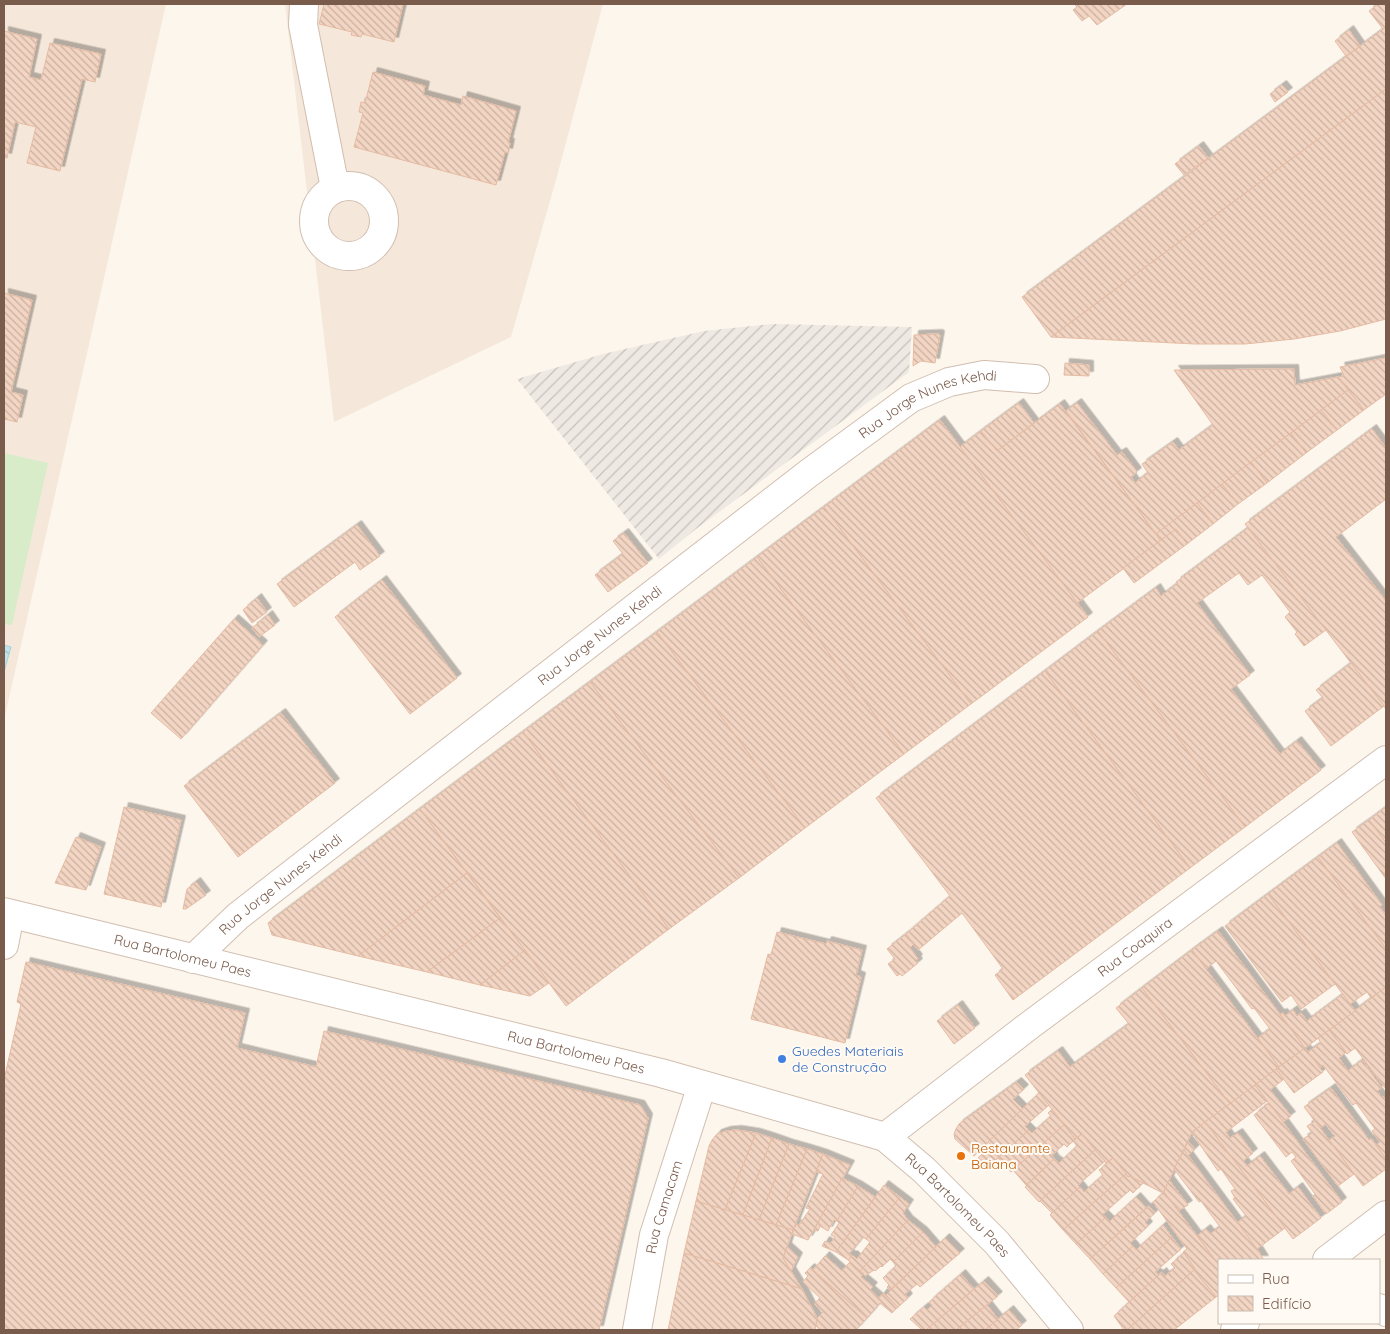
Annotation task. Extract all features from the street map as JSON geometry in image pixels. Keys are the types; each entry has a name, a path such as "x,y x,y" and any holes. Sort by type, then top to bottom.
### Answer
{"street":[{"path":"304,4 303,25 335,188"},
{"name":"Rua Jorge Nunes Kehdi","path":"193,959 238,916 809,473 911,398 950,382 984,375 1035,379"},
{"name":"Rua Coaquira","path":"885,1137 1030,1025 1386,760"},
{"path":"4,945 7,913"},
{"name":"Rua Bartolomeu Paes","path":"7,913 661,1073 885,1137 924,1170 997,1243 1069,1330"},
{"name":"Rua Camacam","path":"636,1330 654,1235 702,1085"},
{"path":"1328,1259 1386,1215"}],"shaded area":[{"path":"4,4 166,4 4,720"},
{"path":"285,4 603,4 556,180 511,337 334,422"},
{"path":"772,324 912,327 909,372 696,529 659,559 517,379 603,354 704,331"}],"green space":[{"path":"4,453 48,463 12,625 4,624"}],"water":[{"path":"4,645 11,647 4,672"}],"building":[{"path":"324,4 403,4 394,42 362,34 361,37 351,35 352,32 319,24"},
{"path":"1074,4 1127,4 1097,25 1089,16 1082,21 1073,10 1077,7"},
{"path":"1378,4 1386,5 1386,27 1383,29 1369,11"},
{"path":"1386,27 1386,89 1051,337 1022,297"},
{"path":"1349,30 1360,46 1346,56 1335,41"},
{"path":"4,31 37,39 29,77 41,80 50,43 101,54 95,82 82,79 60,171 27,163 36,127 15,122 7,158 4,157"},
{"path":"373,72 425,86 423,95 461,105 463,96 516,111 508,143 510,143 508,153 505,152 496,185 354,147 363,113 359,112 361,102 365,103"},
{"path":"1282,85 1288,92 1275,102 1270,94"},
{"path":"1386,89 1386,319 1340,331 1294,339 1245,344 1195,344 1051,337"},
{"path":"1199,146 1208,158 1184,175 1175,164"},
{"path":"4,293 32,300 11,392 23,395 17,422 4,419"},
{"path":"914,335 940,335 935,363 921,361 913,366"},
{"path":"1386,358 1386,394 1364,410 1338,377 1344,376 1340,367"},
{"path":"1065,363 1089,365 1089,376 1064,375"},
{"path":"1294,369 1295,385 1338,377 1348,390 1156,534 1066,411 1077,403 1117,455 1122,452 1137,472 1131,477 1135,483 1148,473 1142,464 1173,442 1179,450 1213,425 1174,370"},
{"path":"1348,390 1364,410 1337,430 1321,410"},
{"path":"1019,403 1034,423 997,451 981,431"},
{"path":"1060,404 1161,541 1077,603 960,447 981,431 997,451"},
{"path":"1321,410 1337,430 1306,453 1291,433"},
{"path":"940,420 1088,617 971,704 824,507"},
{"path":"1372,429 1386,448 1386,499 1336,537 1386,601 1386,709 1245,524"},
{"path":"1291,433 1306,453 1267,483 1251,462"},
{"path":"1251,462 1267,483 1238,504 1222,484"},
{"path":"1222,484 1238,504 1213,524 1197,503"},
{"path":"1197,503 1213,524 1187,544 1176,529 1161,541 1156,534"},
{"path":"824,507 971,704 904,754 757,557"},
{"path":"357,525 380,556 360,570 355,562 294,607 277,584"},
{"path":"1248,528 1326,630 1304,646 1295,634 1297,632 1285,617 1290,612 1262,575 1248,585 1239,573 1197,603 1250,675 1231,689 1280,754 1297,741 1321,770 1245,827 1098,631 1156,588 1161,596 1178,583 1176,582"},
{"path":"1176,529 1187,544 1134,583 1123,568"},
{"path":"624,533 648,563 608,592 595,575 623,554 613,541"},
{"path":"757,557 904,754 805,828 657,632"},
{"path":"382,580 457,678 410,714 335,617"},
{"path":"257,598 267,612 252,623 243,610"},
{"path":"268,615 275,625 259,637 252,628"},
{"path":"234,619 263,645 181,739 151,713"},
{"path":"1098,631 1245,827 1190,868 1045,671"},
{"path":"657,632 805,828 739,878 590,682"},
{"path":"1351,663 1384,706 1331,746 1305,711 1323,698 1316,690"},
{"path":"1045,671 1190,868 1013,1000 995,975 1003,969 962,913 918,950 906,934 950,896 876,798"},
{"path":"590,682 739,878 669,929 523,732"},
{"path":"281,713 335,783 238,857 184,786"},
{"path":"523,732 669,929 566,1006 420,809"},
{"path":"124,807 181,820 161,907 104,894"},
{"path":"1386,807 1386,843 1369,820"},
{"path":"420,809 467,873 358,956 272,935 268,923"},
{"path":"1369,820 1386,843 1386,879 1352,832"},
{"path":"76,837 101,847 86,890 55,883"},
{"path":"1337,843 1382,905 1380,907 1386,916 1386,949 1318,857"},
{"path":"1318,857 1386,949 1386,977 1383,979 1386,987 1371,998 1367,992 1350,1004 1268,894"},
{"path":"467,873 500,918 427,972 358,956"},
{"path":"196,882 206,895 186,909 183,909 187,889"},
{"path":"1268,894 1335,984 1301,1009 1291,995 1282,1002 1225,926"},
{"path":"500,918 525,950 480,985 427,972"},
{"path":"1218,931 1305,1048 1279,1067 1258,1038 1270,1029 1254,1008 1252,1009 1216,961 1206,969 1192,950"},
{"path":"777,932 826,944 827,941 862,950 856,975 861,977 845,1043 751,1019 768,954 771,955"},
{"path":"906,934 914,944 910,948 918,959 916,960 918,963 902,976 900,974 897,976 888,964 895,959 887,949"},
{"path":"525,950 549,983 530,996 480,985"},
{"path":"1192,950 1279,1067 1230,1104 1142,988"},
{"path":"26,962 245,1013 237,1048 316,1067 324,1031 640,1105 648,1118 599,1330 4,1330 4,1080 21,1004 17,1002"},
{"path":"1386,987 1386,1089 1355,1048 1347,1054 1329,1030"},
{"path":"1142,988 1230,1104 1192,1132 1163,1193 1128,1177 1113,1158 1106,1163 1082,1134 1075,1139 1025,1075 1058,1051 1070,1067 1129,1024 1116,1008"},
{"path":"1343,994 1355,1011 1305,1048 1280,1014 1283,1013 1285,1016 1293,1010 1297,1016 1301,1013 1307,1021"},
{"path":"958,1005 975,1028 954,1044 937,1021"},
{"path":"1329,1030 1346,1052 1339,1058 1348,1071 1362,1060 1382,1088 1377,1091 1382,1098 1386,1099 1386,1159 1376,1145 1380,1142 1372,1131 1375,1129 1356,1103 1353,1105 1323,1065 1319,1067 1308,1052 1321,1043 1318,1038"},
{"path":"1305,1048 1323,1072 1294,1093 1276,1069"},
{"path":"1276,1069 1284,1079 1270,1090 1291,1116 1283,1122 1255,1085"},
{"path":"1017,1082 1024,1089 1013,1099 1023,1109 974,1156 955,1139 956,1129 959,1124"},
{"path":"1255,1085 1267,1101 1226,1132 1230,1138 1238,1133 1253,1153 1243,1161 1247,1166 1260,1156 1289,1194 1298,1187 1321,1218 1293,1239 1205,1122"},
{"path":"1331,1088 1369,1140 1371,1138 1386,1159 1386,1169 1363,1186 1329,1140 1335,1136 1326,1124 1320,1128 1304,1107"},
{"path":"1039,1093 1049,1105 1025,1126 1029,1130 987,1168 977,1159 991,1145 988,1142"},
{"path":"1269,1103 1342,1202 1326,1214 1313,1196 1315,1194 1291,1161 1296,1157 1292,1152 1286,1157 1254,1115"},
{"path":"1052,1109 1064,1125 1011,1172 998,1158 1029,1130 1032,1133 1051,1116 1048,1113"},
{"path":"1315,1121 1354,1174 1338,1186 1303,1139 1312,1133 1307,1126"},
{"path":"1205,1122 1285,1228 1257,1249 1237,1223 1246,1216 1233,1199 1235,1198 1231,1191 1235,1189 1221,1169 1218,1171 1192,1133"},
{"path":"1064,1125 1075,1139 1067,1147 1064,1144 1052,1155 1054,1159 1026,1185 1013,1170"},
{"path":"737,1130 756,1133 725,1210 696,1201 712,1140 717,1134"},
{"path":"756,1133 772,1138 743,1215 725,1210"},
{"path":"1082,1134 1095,1150 1039,1202 1025,1187 1054,1159 1059,1163 1077,1146 1073,1141"},
{"path":"772,1138 789,1144 759,1220 743,1215"},
{"path":"1188,1141 1195,1149 1188,1156 1184,1150"},
{"path":"789,1144 807,1149 776,1225 759,1220"},
{"path":"807,1149 823,1154 793,1230 776,1225"},
{"path":"1095,1150 1105,1161 1078,1185 1080,1187 1052,1213 1040,1201"},
{"path":"1184,1150 1263,1259 1218,1259 1218,1264 1197,1236 1206,1229 1210,1234 1220,1227 1174,1169"},
{"path":"823,1154 850,1165 808,1240 792,1234 796,1224 799,1225 810,1209 806,1208 823,1174 816,1172"},
{"path":"1113,1158 1126,1174 1063,1230 1050,1215 1080,1187 1084,1192 1103,1175 1099,1170"},
{"path":"1126,1174 1128,1177 1143,1183 1133,1193 1130,1190 1103,1214 1106,1217 1076,1244 1063,1230"},
{"path":"842,1178 858,1186 837,1221 834,1220 828,1231 820,1226 818,1231 814,1230"},
{"path":"1169,1180 1188,1205 1178,1211 1164,1192"},
{"path":"884,1185 900,1197 866,1239 863,1237 849,1254 852,1256 848,1260 836,1252"},
{"path":"858,1186 875,1197 836,1252 822,1246 825,1241 830,1244 835,1237 831,1235 839,1223 837,1221"},
{"path":"1164,1192 1218,1264 1218,1296 1216,1297 1194,1270 1183,1252 1187,1249 1153,1202"},
{"path":"900,1197 909,1204 903,1213 908,1220 860,1271 848,1260 853,1255 857,1259 870,1242 866,1239"},
{"path":"1136,1197 1146,1208 1090,1259 1076,1244 1106,1217 1110,1221"},
{"path":"696,1201 793,1230 783,1258 802,1289 684,1253"},
{"path":"1149,1206 1155,1213 1145,1222 1148,1226 1130,1243 1133,1246 1103,1274 1090,1259"},
{"path":"908,1220 923,1232 893,1262 890,1259 882,1267 865,1276 860,1271"},
{"path":"1163,1225 1172,1237 1116,1288 1103,1274 1133,1246 1136,1250"},
{"path":"923,1232 936,1247 890,1290 887,1287 889,1285 883,1278 896,1266 893,1262"},
{"path":"1172,1237 1181,1249 1155,1272 1159,1275 1129,1302 1116,1288"},
{"path":"945,1238 960,1253 920,1287 917,1284 905,1294 908,1298 898,1307 886,1295"},
{"path":"787,1247 798,1257 791,1271 783,1258"},
{"path":"684,1253 802,1289 817,1318 815,1330 668,1330"},
{"path":"1184,1253 1195,1269 1127,1330 1124,1330 1114,1316 1162,1272 1165,1276 1175,1268 1171,1264"},
{"path":"825,1256 842,1271 850,1262 864,1274 861,1277 873,1287 870,1290 879,1298 883,1293 898,1307 892,1313 880,1303 867,1318 813,1270"},
{"path":"810,1268 867,1318 856,1330 820,1330 816,1326 817,1318 823,1312 814,1304 820,1298 803,1282 808,1276 805,1273"},
{"path":"1194,1270 1216,1297 1174,1330 1127,1330"},
{"path":"961,1274 974,1289 926,1330 922,1330 910,1319 924,1307 927,1310 932,1305 929,1302"},
{"path":"984,1281 998,1296 956,1330 926,1330"},
{"path":"987,1305 998,1319 985,1330 956,1330"},
{"path":"1009,1310 1022,1325 1016,1330 985,1330"}],"place":[{"name":"Guedes Materiais de Construção","path":"782,1059"},
{"name":"Restaurante Baiana","path":"961,1156"}]}
